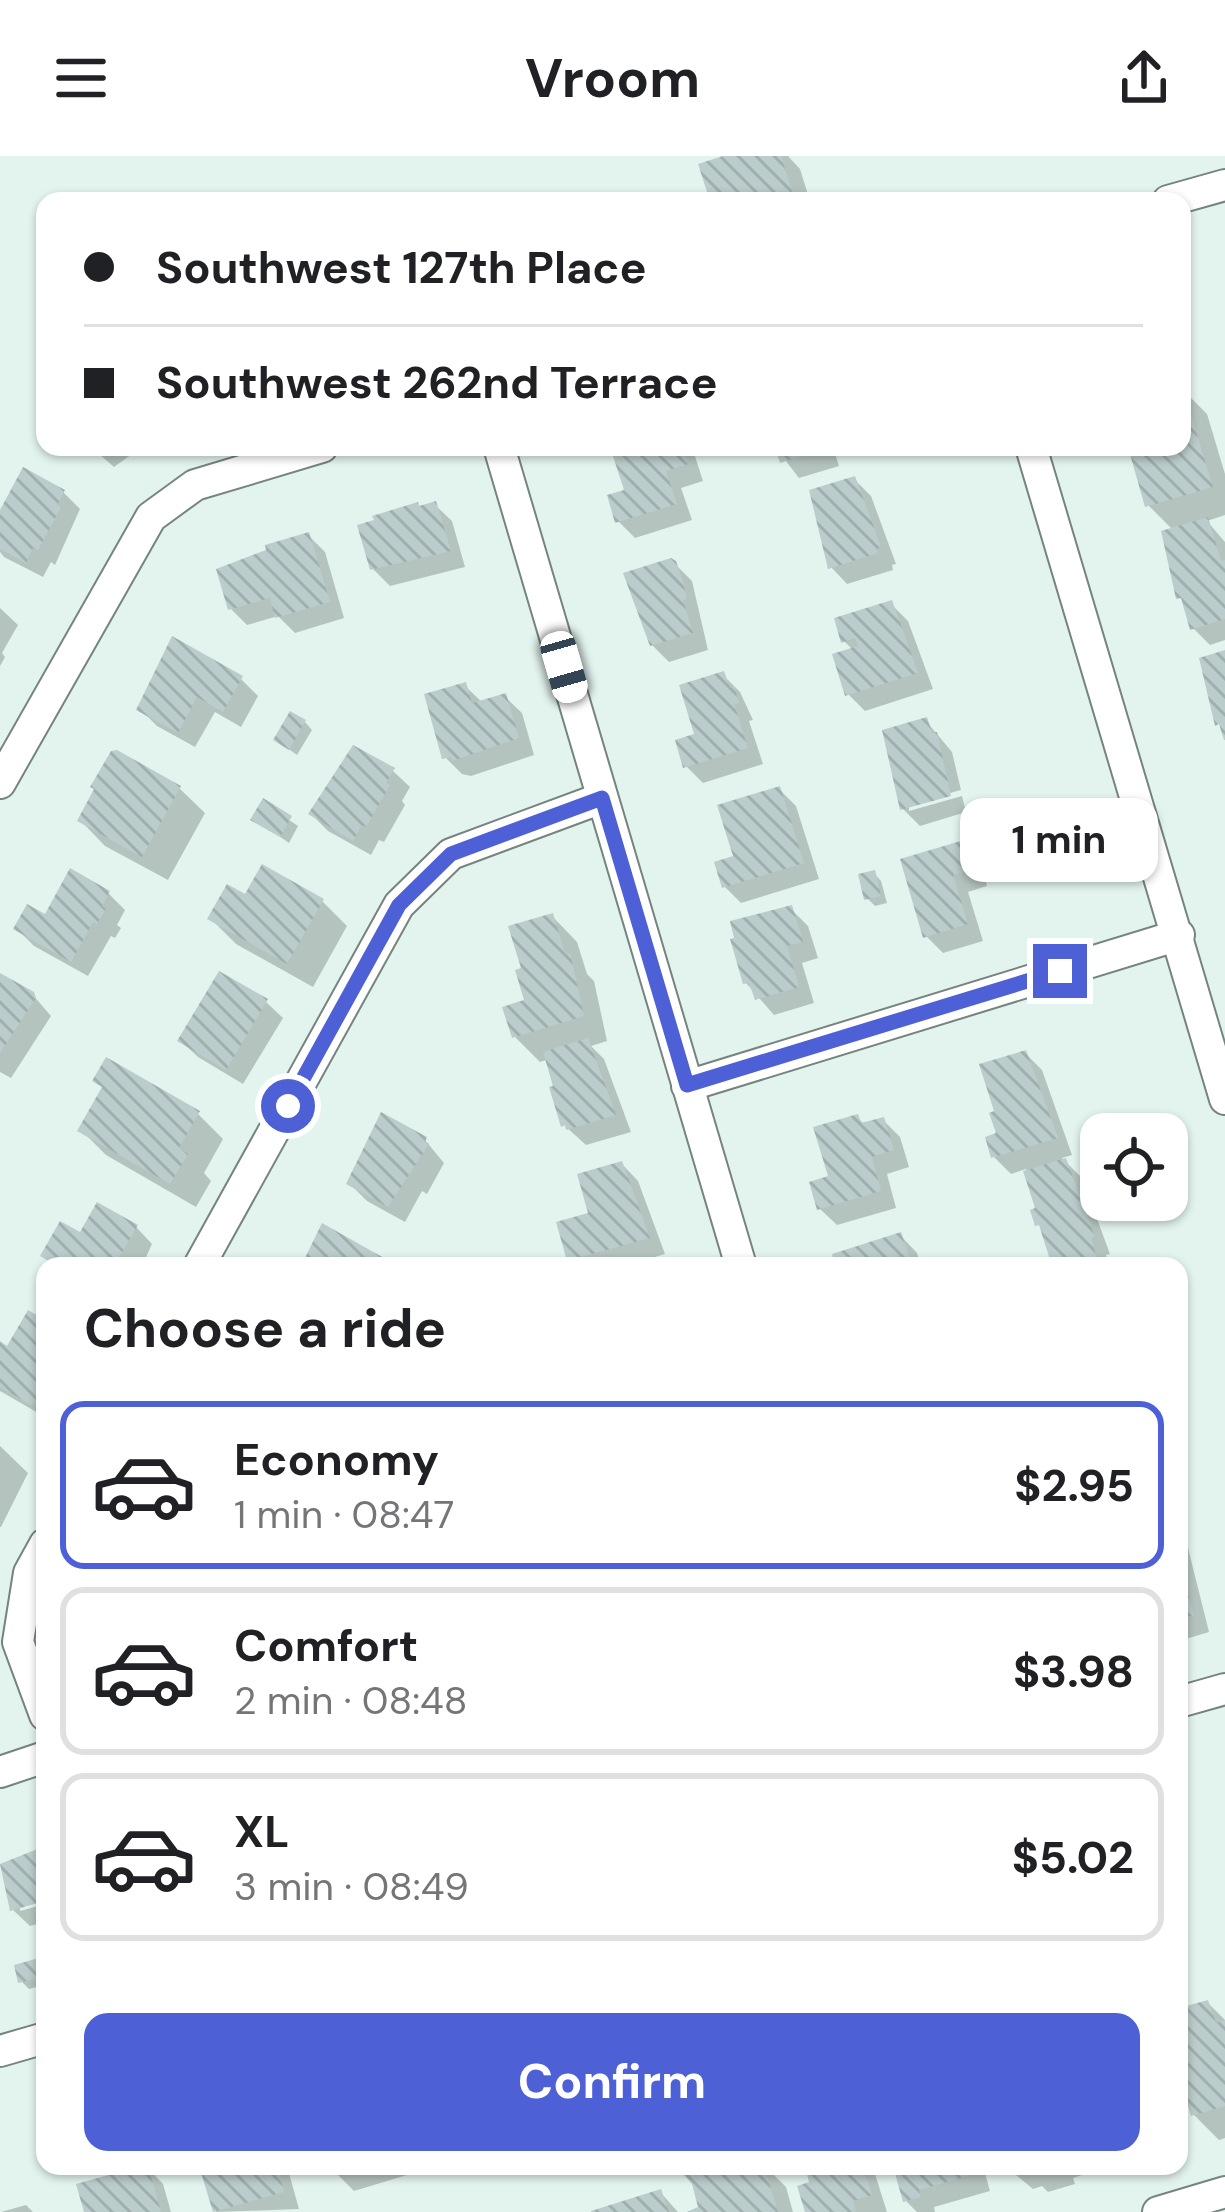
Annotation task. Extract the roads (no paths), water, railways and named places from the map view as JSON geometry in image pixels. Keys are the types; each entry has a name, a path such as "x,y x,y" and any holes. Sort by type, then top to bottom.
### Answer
{"street":[{"path":"1191,195 1225,185"},
{"path":"0,783 151,517 195,485 292,456"},
{"path":"502,456 738,1257"},
{"path":"1034,456 1225,1099"},
{"path":"204,1257 399,905 451,854 602,798"},
{"path":"687,1085 1179,935"},
{"path":"36,1560 29,1573 18,1642 36,1690"},
{"path":"1188,1699 1225,1689"},
{"path":"0,1772 36,1760"},
{"path":"0,2051 36,2041"},
{"path":"1158,2212 1225,2192"}]}
